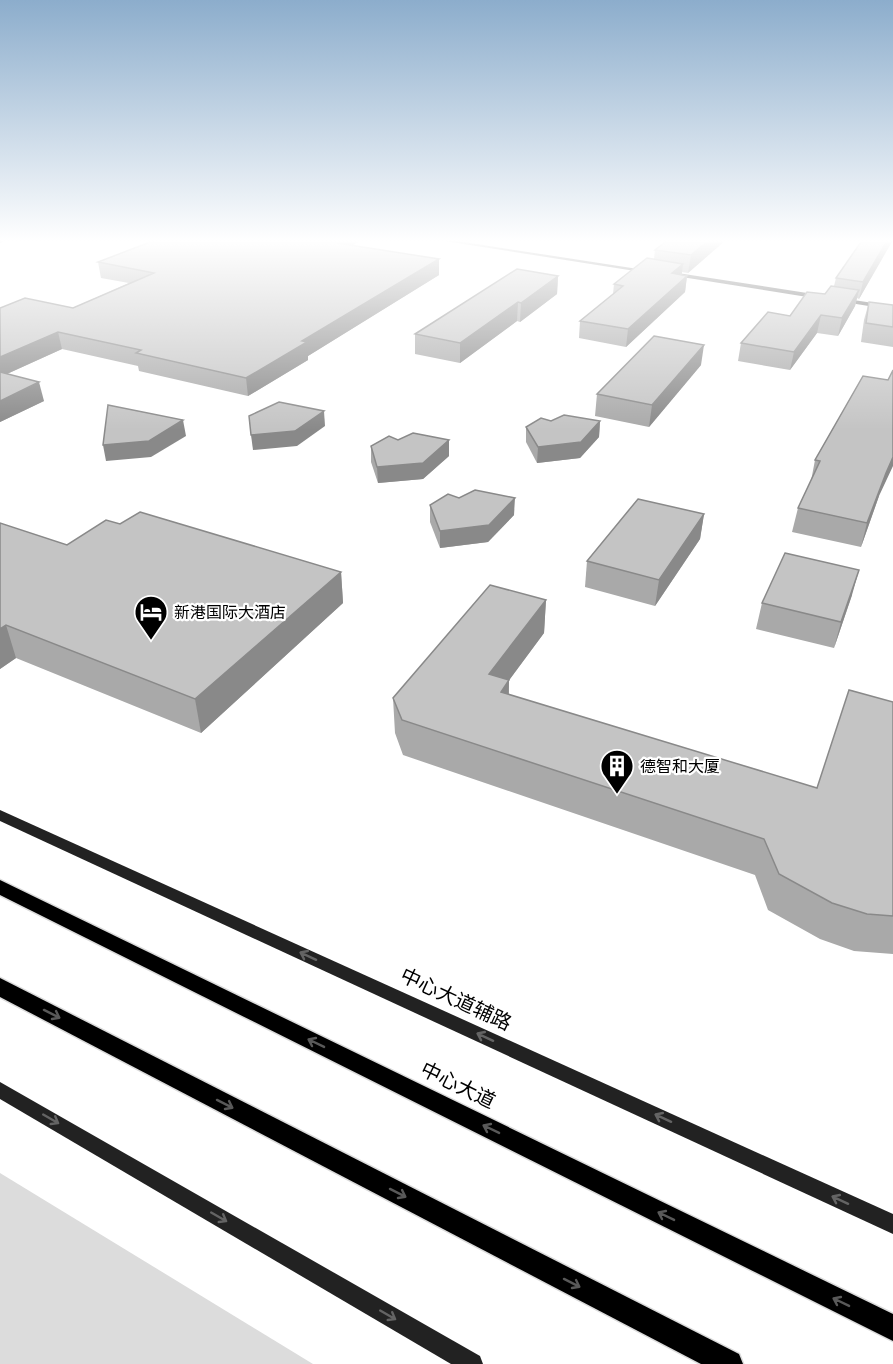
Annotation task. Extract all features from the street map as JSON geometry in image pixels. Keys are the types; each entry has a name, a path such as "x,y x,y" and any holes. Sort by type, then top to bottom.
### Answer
{"main road":[{"name":"中心大道辅路","path":"0,815 893,1224"},
{"name":"中心大道","path":"0,888 893,1328"},
{"path":"0,987 729,1364"},
{"path":"0,1090 472,1364"}],"street":[{"path":"858,303 893,308"}],"shaded area":[{"path":"0,1173 313,1364 0,1364"}],"building":[{"path":"13,303 47,303 73,308 85,303 366,303 302,341 307,342 246,378 136,353 141,350 58,332 0,357 0,308"},
{"path":"464,303 517,303 460,343 415,334"},
{"path":"603,303 657,303 628,329 580,321"},
{"path":"799,303 851,303 842,318 821,315 794,352 741,343 768,312 790,316"},
{"path":"869,303 893,305 893,327 866,323"},
{"path":"654,336 704,345 652,405 597,394"},
{"path":"893,370 893,457 867,523 798,508 820,461 815,460 863,376 888,380"},
{"path":"0,372 39,382 0,401"},
{"path":"279,402 324,411 295,431 251,435 249,416"},
{"path":"108,405 183,420 149,441 103,445"},
{"path":"564,415 600,421 581,442 538,447 526,427 541,418 551,421"},
{"path":"413,433 449,440 423,463 377,467 371,446 389,436 398,440"},
{"path":"475,490 515,498 489,525 440,531 430,505 448,494 459,498"},
{"path":"638,499 704,514 659,580 587,561"},
{"name":"新港国际大酒店","path":"140,512 341,572 195,699 6,625 0,629 0,523 67,545 106,520 120,524"},
{"path":"785,553 859,570 841,622 762,603"},
{"name":"德智和大厦","path":"490,585 546,600 489,674 509,680 501,692 817,788 849,690 893,702 893,916 867,914 832,903 779,874 764,839 402,720 393,698"}],"place":[{"name":"新港国际大酒店","path":"151,641"},
{"name":"德智和大厦","path":"617,795"}]}
